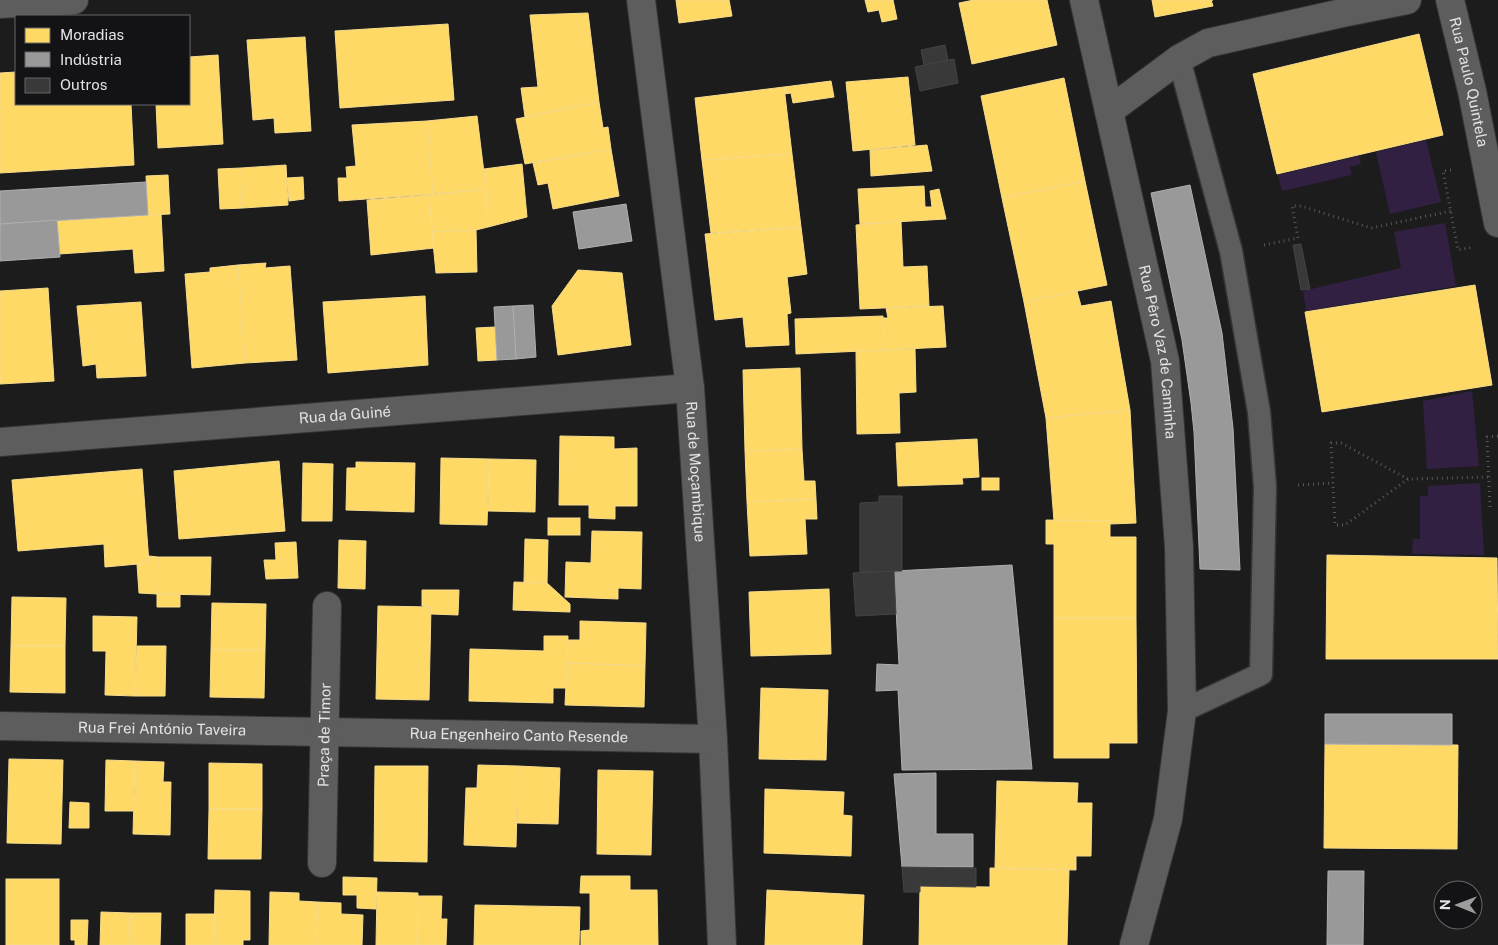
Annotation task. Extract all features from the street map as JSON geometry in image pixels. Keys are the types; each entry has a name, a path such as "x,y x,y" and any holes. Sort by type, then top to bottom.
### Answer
{"street":[{"path":"0,4 74,0"},
{"name":"Rua de Moçambique","path":"641,0 690,388 714,739 722,945"},
{"name":"Rua Pêro Vaz de Caminha","path":"1084,0 1165,360 1179,547 1182,711 1168,819 1134,945"},
{"path":"1109,111 1179,59 1208,43 1407,0"},
{"name":"Rua Paulo Quintela","path":"1450,0 1472,91 1498,223"},
{"name":"Rua da Guiné","path":"0,442 690,388"},
{"name":"Praça de Timor","path":"322,864 327,606"},
{"name":"Rua Frei António Taveira","path":"0,726 325,732"},
{"name":"Rua Engenheiro Canto Resende","path":"325,732 714,739"}],"lane":[{"path":"1179,59 1231,251 1259,412 1265,487 1261,674 1182,711"}],"path":[{"path":"1445,182 1456,240"},
{"path":"1298,238 1292,206 1301,206 1371,228 1451,211"},
{"path":"1490,507 1486,437 1498,436"},
{"path":"1408,479 1345,525 1335,525 1331,443 1341,443 1408,479 1489,477"}],"shaded area":[{"path":"1426,140 1441,202 1390,214 1376,152"},
{"path":"1359,156 1361,164 1350,167 1352,175 1282,191 1278,175"},
{"path":"1445,223 1456,286 1306,311 1303,291 1401,268 1394,232"},
{"path":"1472,391 1479,466 1427,469 1423,401"},
{"path":"1480,483 1484,555 1412,554 1413,539 1420,539 1420,496 1428,496 1428,486"}],"building: Moradias":[{"path":"676,0 729,0 732,16 679,23"},
{"path":"865,0 893,0 897,19 882,22 879,10 868,12"},
{"path":"974,0 1047,0 1057,45 972,64 959,3"},
{"path":"1152,0 1211,0 1213,6 1155,17"},
{"path":"588,13 599,102 525,117 521,88 538,87 530,15"},
{"path":"448,24 454,100 340,108 335,31"},
{"path":"1419,34 1443,135 1277,174 1253,74"},
{"path":"305,37 311,131 275,133 274,118 253,120 247,40"},
{"path":"218,55 223,144 158,148 156,105 190,105 190,57"},
{"path":"15,72 15,105 131,105 134,165 0,173 0,73"},
{"path":"908,77 915,145 853,151 846,82"},
{"path":"1064,78 1085,181 1002,198 981,96"},
{"path":"831,81 834,97 793,103 791,93 784,94 784,87"},
{"path":"784,87 792,154 702,160 695,98"},
{"path":"599,102 603,128 608,127 611,149 525,164 516,119"},
{"path":"477,116 486,189 433,194 427,121"},
{"path":"427,121 433,194 339,201 338,178 347,178 346,167 356,166 352,125"},
{"path":"927,145 932,171 871,176 870,150"},
{"path":"611,149 619,196 553,209 548,183 538,185 533,163"},
{"path":"792,154 801,227 711,233 702,160"},
{"path":"522,164 527,217 488,227 484,169"},
{"path":"286,165 288,205 243,208 241,168"},
{"path":"241,168 243,208 220,209 218,169"},
{"path":"168,175 170,214 148,215 146,176"},
{"path":"303,177 304,199 289,201 287,178"},
{"path":"1085,181 1107,285 1024,302 1002,198"},
{"path":"924,186 925,207 932,207 930,191 939,189 946,219 860,224 858,189"},
{"path":"486,189 488,227 476,230 432,232 429,195"},
{"path":"429,195 434,248 371,255 367,200"},
{"path":"161,214 164,271 135,273 133,249 59,254 57,220"},
{"path":"901,221 903,267 927,266 929,306 860,309 856,225"},
{"path":"801,227 807,274 787,277 791,313 787,314 789,345 746,347 743,317 715,320 705,234"},
{"path":"476,230 477,272 436,273 432,232"},
{"path":"266,263 265,268 290,266 297,360 245,363 238,265"},
{"path":"238,265 245,363 192,368 185,274 210,272 210,268"},
{"path":"578,270 622,273 631,345 558,355 552,306"},
{"path":"1475,285 1492,385 1322,412 1305,312"},
{"path":"48,288 54,381 0,384 0,291"},
{"path":"1077,291 1081,306 1111,301 1130,410 1046,418 1024,302"},
{"path":"425,296 428,365 328,373 323,302"},
{"path":"141,302 146,376 97,378 96,364 83,366 77,306"},
{"path":"943,306 946,347 884,350 883,318 888,318 886,308"},
{"path":"883,316 884,350 796,354 795,319"},
{"path":"495,327 497,360 478,361 476,328"},
{"path":"915,349 916,392 899,393 900,433 857,434 856,351"},
{"path":"800,368 802,449 745,451 743,370"},
{"path":"1130,410 1136,523 1110,524 1110,521 1054,521 1046,418"},
{"path":"560,436 614,437 614,449 637,448 637,506 615,506 615,519 589,518 589,505 559,505"},
{"path":"977,439 979,477 962,478 963,484 898,486 896,443"},
{"path":"802,449 804,481 815,481 816,499 747,502 745,451"},
{"path":"441,458 489,459 487,525 440,524"},
{"path":"489,459 536,460 535,512 488,511"},
{"path":"279,461 285,531 179,539 174,471"},
{"path":"356,462 415,463 414,512 346,510 347,468 356,468"},
{"path":"303,463 333,464 332,521 302,521"},
{"path":"142,469 149,563 105,567 104,544 18,551 12,480"},
{"path":"982,478 999,478 999,490 982,490"},
{"path":"816,499 817,519 805,519 807,554 750,556 747,502"},
{"path":"548,518 580,518 580,535 548,535"},
{"path":"1046,520 1110,521 1110,537 1136,537 1136,618 1054,618 1054,544 1046,544"},
{"path":"592,531 642,532 641,589 618,588 618,599 565,597 566,562 591,563"},
{"path":"525,539 548,540 547,583 524,582"},
{"path":"339,540 366,541 365,589 338,588"},
{"path":"296,542 298,578 266,579 264,560 276,560 275,543"},
{"path":"1327,555 1497,558 1498,659 1326,659"},
{"path":"149,556 158,557 157,594 139,593 137,564 149,563"},
{"path":"158,557 211,557 210,595 157,594"},
{"path":"514,582 547,583 570,604 570,612 513,610"},
{"path":"829,589 831,654 751,656 749,592"},
{"path":"422,590 459,590 458,615 431,614 431,607 422,606"},
{"path":"157,594 180,595 180,607 157,607"},
{"path":"12,597 66,598 65,646 11,646"},
{"path":"212,603 266,604 265,650 211,650"},
{"path":"378,606 431,607 429,700 376,699"},
{"path":"93,616 137,617 135,696 105,695 106,651 93,651"},
{"path":"1054,618 1136,618 1137,743 1109,743 1109,758 1054,758"},
{"path":"580,621 646,623 645,666 567,663 568,640 580,640"},
{"path":"544,636 568,636 566,688 553,688 553,703 469,701 470,649 544,651"},
{"path":"11,646 65,646 65,693 10,692"},
{"path":"137,646 166,646 165,696 135,696"},
{"path":"211,650 265,650 264,698 210,697"},
{"path":"567,663 645,666 644,707 565,705"},
{"path":"761,688 828,690 826,760 759,759"},
{"path":"1325,744 1458,745 1457,849 1324,848"},
{"path":"9,759 63,760 61,844 7,843"},
{"path":"106,760 135,761 133,811 105,811"},
{"path":"135,761 164,762 163,782 171,782 170,835 133,834"},
{"path":"209,763 262,764 262,809 209,809"},
{"path":"478,765 518,766 516,847 464,845 466,788 477,788"},
{"path":"375,766 428,766 427,862 374,861"},
{"path":"518,766 560,768 558,824 517,823"},
{"path":"598,770 653,771 651,855 597,854"},
{"path":"997,781 1078,783 1077,803 1092,803 1091,856 1076,856 1076,870 995,868"},
{"path":"765,789 844,792 843,815 852,816 851,856 764,853"},
{"path":"70,802 89,803 89,828 69,828"},
{"path":"209,809 262,809 261,859 208,859"},
{"path":"990,868 1069,870 1067,945 919,945 920,886 990,887"},
{"path":"581,876 630,876 630,890 657,890 658,945 581,945 581,931 590,930 590,893 580,893"},
{"path":"343,877 377,878 376,909 357,908 357,895 343,895"},
{"path":"6,879 59,879 59,945 6,945"},
{"path":"215,890 250,891 250,940 243,940 243,945 214,945"},
{"path":"767,890 864,895 862,945 765,945"},
{"path":"270,892 299,893 299,901 317,902 315,945 269,945"},
{"path":"377,892 418,893 417,945 376,945"},
{"path":"418,896 442,896 441,919 447,919 446,945 417,945"},
{"path":"317,902 341,903 341,914 363,915 362,945 315,945"},
{"path":"475,905 580,907 579,945 474,945"},
{"path":"101,912 131,913 130,945 100,945"},
{"path":"131,913 161,913 160,945 130,945"},
{"path":"186,914 215,914 214,945 186,945"},
{"path":"71,920 88,920 87,945 75,945 75,940 71,940"}],"building: Indústria":[{"path":"146,182 148,215 0,224 0,191"},
{"path":"1190,185 1222,333 1233,428 1240,570 1200,569 1191,403 1182,340 1151,193"},
{"path":"626,204 632,241 579,249 573,212"},
{"path":"57,220 60,257 0,261 0,224"},
{"path":"533,305 536,357 516,359 513,306"},
{"path":"513,306 516,359 497,360 494,307"},
{"path":"1012,565 1032,769 902,770 898,690 876,691 877,664 899,665 894,571"},
{"path":"1325,714 1452,714 1452,745 1325,744"},
{"path":"936,773 936,834 973,834 973,867 902,867 894,774"},
{"path":"1328,871 1364,871 1363,945 1327,945"}],"building: Outros":[{"path":"945,45 948,60 924,65 921,50"},
{"path":"954,59 958,83 920,91 915,67"},
{"path":"1301,244 1310,289 1301,290 1293,245"},
{"path":"879,496 902,496 902,571 860,572 860,503 879,502"},
{"path":"894,571 896,614 856,616 853,573"},
{"path":"902,867 976,868 976,887 920,886 920,892 904,892"}]}
